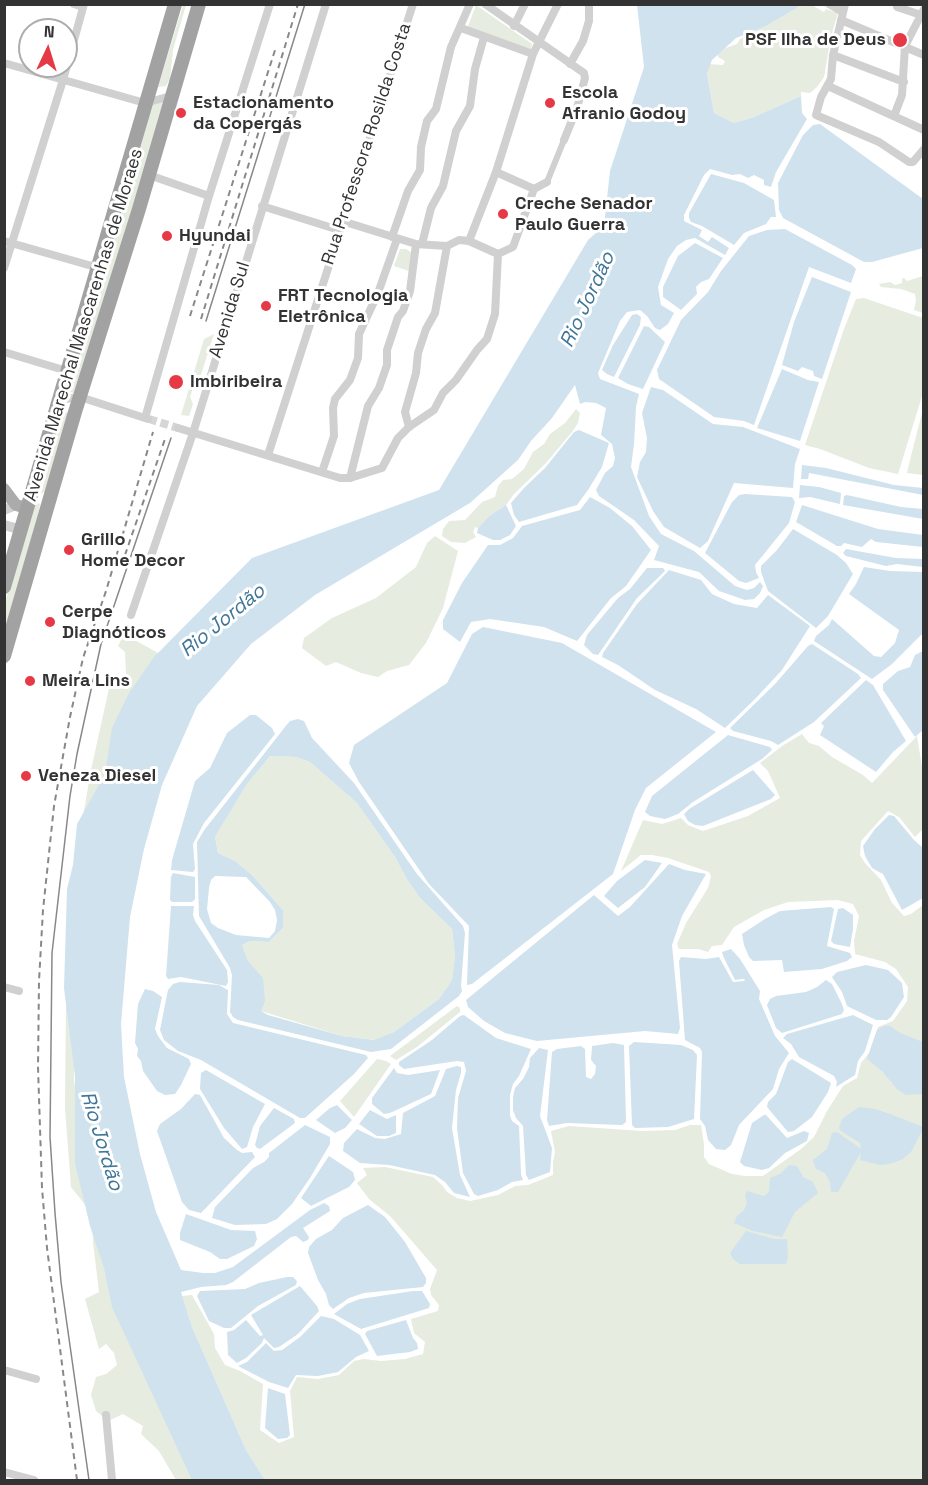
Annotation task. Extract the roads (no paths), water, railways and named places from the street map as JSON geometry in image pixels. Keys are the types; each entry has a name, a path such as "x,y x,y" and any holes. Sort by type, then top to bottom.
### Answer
{"highway":[{"name":"Avenida Marechal Mascarenhas de Moraes","path":"4,587 22,530 16,508 59,400 175,4"},
{"path":"180,69 182,33 191,4"},
{"name":"Avenida Marechal Mascarenhas de Moraes","path":"4,656 199,4"},
{"path":"16,508 52,492"}],"main road":[{"path":"4,489 16,508"}],"street":[{"path":"59,400 80,397 147,418 209,196 270,4"},
{"name":"Avenida Sul","path":"131,615 193,433 326,4"},
{"name":"Rua Professora Rosilda Costa","path":"268,455 412,4"},
{"path":"322,472 334,436 335,399 350,380 358,358 359,334 378,293 408,191 420,170 421,147 428,121 436,109 451,47 470,4"},
{"path":"514,26 525,4"},
{"path":"469,241 496,172 533,54 558,4"},
{"path":"570,64 583,41 589,21 589,4"},
{"path":"829,4 924,55"},
{"path":"4,268 8,242 63,80 80,5"},
{"path":"262,206 419,244 447,246 459,240 469,241 498,254 513,247 534,189 547,182 577,108 585,75 514,26 491,6"},
{"path":"894,116 901,99 904,82 905,46 923,13 897,6"},
{"path":"842,12 828,86 821,97 816,112 817,116 879,142 909,162 913,162 924,148"},
{"path":"461,28 533,54"},
{"path":"350,478 368,405 382,380 387,365 387,350 410,291 419,244 431,207 443,186 456,131 470,106 475,69 484,37"},
{"path":"833,55 904,82"},
{"path":"4,63 145,103 171,96"},
{"path":"828,86 923,127"},
{"path":"496,172 534,189"},
{"path":"149,175 209,196"},
{"path":"8,242 99,268"},
{"path":"410,427 405,412 416,373 418,353 437,303 447,246"},
{"path":"178,428 340,478 350,478 382,468 398,438 434,410 443,393 456,380 489,335 496,308 498,254"},
{"path":"4,352 67,371"},
{"path":"405,412 422,418"},
{"path":"4,525 22,530"},
{"path":"4,987 19,991"},
{"path":"4,1370 36,1379"},
{"path":"106,1415 112,1480"},
{"path":"4,1472 34,1480"}],"water":[{"name":"Rio Jordão","path":"637,5 798,5 797,8 766,26 736,38 712,60 707,73 714,113 734,123 754,117 801,96 802,113 807,119 776,172 771,187 764,185 764,180 754,175 748,178 740,174 732,175 710,169 704,175 684,215 684,221 702,230 699,236 708,242 712,237 729,248 725,255 695,238 686,240 677,246 668,259 658,287 661,305 674,313 668,324 660,330 655,328 640,310 627,312 620,321 598,373 600,379 639,394 631,467 649,516 661,534 694,551 735,586 747,590 754,588 760,582 763,586 754,599 745,600 719,591 699,572 654,560 659,546 634,520 599,496 596,490 605,473 613,466 615,458 612,444 601,435 606,408 596,403 580,404 575,385 518,460 470,503 315,595 251,644 197,706 162,785 144,849 130,917 121,1024 124,1077 140,1154 156,1212 181,1270 215,1273 233,1267 310,1210 324,1203 329,1206 330,1211 303,1228 309,1237 308,1240 303,1242 296,1236 291,1237 233,1282 181,1292 192,1327 246,1450 265,1480 192,1480 112,1307 104,1268 90,1226 75,1163 75,1076 64,988 67,889 73,865 77,824 105,774 112,728 129,693 154,657 252,558 439,490 588,240 604,226 610,171 644,67"},
{"path":"820,124 923,199 923,248 872,262 864,262 783,218 779,210 778,183 803,135 813,125"},
{"path":"711,174 744,183 774,200 776,217 771,217 766,224 744,233 734,245 691,222 689,213"},
{"path":"785,229 852,265 856,269 851,283 809,267 754,425 744,421 714,417 659,379 657,370 681,320 708,292 721,271 749,236 767,230"},
{"path":"695,243 723,258 709,279 696,287 697,294 681,310 663,297 663,287 678,256"},
{"path":"812,277 851,292 822,379 814,376 813,371 802,367 798,371 782,365 794,322"},
{"path":"637,314 641,317 640,325 614,377 607,374 602,370 613,345 632,315"},
{"path":"644,326 649,327 665,342 643,389 618,378"},
{"path":"782,369 819,382 800,441 757,428"},
{"path":"651,387 663,390 713,424 743,427 800,449 795,464 793,488 734,483 708,541 700,548 664,527 653,511 637,477 640,462 646,452 647,438 642,413"},
{"path":"579,430 609,443 602,467 588,490 577,505 519,522 514,515 511,503 545,468 574,432"},
{"path":"802,465 826,468 894,485 923,488 923,495 809,473 808,479 801,479"},
{"path":"800,485 841,493 840,504 810,497 799,498"},
{"path":"739,495 792,497 795,502 789,523 755,565 759,578 746,583 739,581 705,553 732,502"},
{"path":"844,496 901,507 923,509 923,519 843,505"},
{"path":"590,497 610,508 632,526 651,550 626,586 611,598 577,641 544,627 490,619 471,622 460,642 443,629 443,620 462,583 488,545 500,545 513,538 522,526 580,510"},
{"path":"506,505 516,526 510,535 500,540 493,540 477,533 478,528 489,516"},
{"path":"802,505 878,529 923,535 923,547 876,542 871,539 862,547 844,543 837,546 796,522"},
{"path":"793,529 837,555 853,574 828,616 816,628 768,591 761,572 761,566"},
{"path":"846,549 896,558 923,559 923,567 897,564 886,566 846,556 843,553"},
{"path":"864,567 923,572 923,633 892,664 872,679 814,641 832,619 874,656 881,657 895,643 899,630 849,594"},
{"path":"647,568 663,568 665,571 637,598 598,655 593,654 584,645 587,635"},
{"path":"669,570 701,580 712,594 734,604 757,608 768,595 810,626 782,670 725,728 696,709 655,690 602,657 637,604"},
{"path":"483,627 562,643 716,732 646,788 635,810 613,874 472,984 467,985 469,926 429,884 359,782 349,763 354,745 447,683 472,634"},
{"path":"812,644 861,678 814,722 778,745 733,731 730,728"},
{"path":"923,651 923,730 915,737 883,690 883,684 898,671 910,667 915,655"},
{"path":"866,680 873,685 906,741 876,772 820,735 824,726 821,723"},
{"path":"250,715 256,715 272,728 275,734 204,823 193,844 195,869 193,872 171,870 195,781 210,768 227,733"},
{"path":"298,719 304,721 312,738 354,783 417,874 463,926 465,933 462,991 459,996 391,1049 371,1052 233,1017 230,1012 232,975 230,968 199,916 197,842 290,721","holes":["270,756 296,757 310,762 357,803 395,857 420,898 452,929 455,956 452,980 439,999 394,1032 374,1040 342,1036 261,1011 265,1001 263,978 248,961 242,945 250,941 269,942 283,928 283,910 252,875 235,861 218,853 215,837 247,784","215,876 246,877 270,902 277,920 275,931 269,938 236,935 211,923 207,909 209,888"]},
{"path":"728,735 770,747 772,750 762,759 693,802 678,814 665,819 650,816 645,812 652,796"},
{"path":"753,770 775,795 771,799 703,826 688,821 684,814 689,809"},
{"path":"889,815 894,816 923,848 923,898 902,910 883,874 872,868 865,856 863,846"},
{"path":"645,860 662,863 645,887 618,908 604,896 617,881"},
{"path":"669,864 706,874 682,916 672,945 680,1028 678,1034 645,1031 537,1041 505,1033 484,1021 468,1007 466,1000 594,895 618,916 630,907"},
{"path":"173,873 195,877 195,899 192,902 172,902 170,900"},
{"path":"171,906 194,906 195,921 227,970 226,986 181,977 168,979 166,976"},
{"path":"831,907 834,909 827,946 850,953 852,957 847,961 822,969 784,972 782,960 753,961 749,957 742,934 765,919 780,911"},
{"path":"843,908 853,915 850,947 834,944 831,941 838,909"},
{"path":"731,949 760,991 759,999 775,1036 789,1053 779,1069 773,1089 739,1125 731,1145 725,1150 716,1149 708,1140 705,1126 700,1119 702,1052 700,1048 685,1040 679,961 681,957 706,959 719,957 733,982 744,981 745,979 735,980 724,958 722,952"},
{"path":"866,965 888,970 902,983 904,997 887,1020 876,1020 847,1006 842,992 832,977 837,972"},
{"path":"826,980 832,984 842,1004 844,1010 842,1014 782,1033 776,1028 767,1005 770,999 806,992"},
{"path":"180,982 219,985 228,990 227,1014 233,1023 366,1055 368,1058 354,1074 305,1118 300,1118 201,1060 178,1051 164,1040 160,1030 168,990 173,984"},
{"path":"145,989 162,997 155,1029 158,1036 167,1048 189,1059 191,1064 175,1094 165,1095 157,1091 143,1071 141,1061 137,1056 138,1049 135,1043 138,1004"},
{"path":"464,1015 496,1038 531,1049 513,1084 510,1095 510,1116 512,1121 519,1126 523,1180 512,1182 498,1190 478,1196 474,1194 463,1173 457,1128 458,1098 466,1071 464,1062 457,1061 404,1069 399,1065 399,1062"},
{"path":"853,1015 873,1025 865,1051 858,1061 855,1075 836,1087 837,1082 834,1076 799,1057 791,1044 783,1038 787,1034"},
{"path":"890,1026 900,1033 923,1042 923,1094 906,1095 867,1059 877,1030"},
{"path":"634,1042 681,1045 693,1050 697,1055 694,1119 668,1127 635,1128 632,1125 629,1046"},
{"path":"613,1043 624,1045 626,1122 622,1125 567,1123 549,1126 547,1120 552,1052 557,1049 581,1046 585,1049 586,1077 591,1079 595,1074 596,1066 591,1060 592,1046"},
{"path":"539,1048 548,1050 540,1116 552,1148 550,1172 529,1180 526,1175 523,1126 513,1110 513,1097 515,1088 529,1067 530,1058"},
{"path":"792,1059 831,1083 812,1117 794,1131 788,1132 767,1107 768,1102 776,1094 788,1062"},
{"path":"461,1067 461,1073 456,1090 452,1128 460,1175 470,1197 454,1193 435,1175 389,1165 360,1163 343,1151 344,1143 357,1129 375,1138 385,1139 401,1134 403,1113 435,1096 446,1069"},
{"path":"394,1068 397,1073 408,1075 440,1070 431,1094 384,1114 372,1104 372,1098"},
{"path":"206,1070 265,1104 253,1127 247,1147 242,1149 224,1128 200,1089 201,1073"},
{"path":"195,1094 200,1095 224,1138 237,1150 242,1153 252,1152 255,1157 201,1213 189,1210 182,1202 157,1131 160,1124 181,1109"},
{"path":"337,1105 352,1120 345,1128 335,1133 316,1120"},
{"path":"859,1107 890,1114 923,1127 923,1129 911,1152 903,1159 880,1165 860,1160 861,1152 838,1192 831,1192 830,1182 825,1173 816,1169 813,1160 827,1149 832,1133 837,1132 861,1149 860,1143 839,1128 842,1119"},
{"path":"274,1108 294,1119 295,1123 260,1149 257,1148 255,1145 260,1126"},
{"path":"370,1110 387,1119 396,1115 396,1133 389,1136 377,1136 359,1124"},
{"path":"764,1115 787,1138 804,1131 809,1133 807,1141 785,1153 769,1168 762,1170 744,1166 740,1162 752,1123"},
{"path":"305,1125 330,1137 330,1144 292,1204 277,1219 266,1224 235,1225 212,1218 215,1207 253,1168 264,1162 269,1157 269,1153"},
{"path":"329,1156 353,1172 355,1180 349,1187 311,1206 301,1198"},
{"path":"789,1165 797,1166 803,1177 813,1182 818,1193 795,1212 782,1237 753,1231 734,1223 747,1203 745,1195 747,1191 764,1196 769,1192 770,1178 780,1174"},
{"path":"368,1205 385,1217 405,1242 426,1278 426,1283 423,1287 364,1293 349,1298 333,1309 318,1280 308,1253 309,1247 316,1239 332,1230 343,1218"},
{"path":"186,1214 231,1230 255,1231 257,1239 254,1246 227,1259 220,1259 210,1252 180,1240"},
{"path":"746,1231 774,1239 787,1239 786,1264 740,1264 733,1259 730,1253"},
{"path":"293,1277 297,1281 296,1285 258,1306 231,1328 224,1328 209,1321 197,1296 200,1291 245,1289 259,1283"},
{"path":"300,1286 319,1311 298,1334 274,1348 264,1338 262,1343 246,1358 237,1363 228,1355 227,1332 234,1330 246,1320 260,1336 263,1335 251,1315"},
{"path":"422,1291 430,1304 429,1308 361,1329 334,1314 347,1304 360,1299"},
{"path":"321,1316 334,1319 360,1335 369,1351 356,1357 338,1372 318,1376 296,1375 288,1388 269,1382 238,1366 247,1362 266,1343 274,1351 282,1350 300,1337"},
{"path":"406,1320 418,1349 377,1356 365,1334 367,1331"},
{"path":"268,1388 285,1394 290,1435 287,1438 278,1439 265,1428"}],"tunnel":[{"path":"149,419 178,428"}],"tram line":[{"path":"206,321 305,4"},
{"path":"89,1480 61,1282 55,1213 50,1137 52,953 70,796 101,644 171,438"}],"railway":[{"path":"201,319 298,4"},
{"path":"190,316 276,47"},
{"path":"77,1480 47,1248 42,1188 38,1067 43,910 54,806 83,658 106,591 153,432"},
{"path":"125,555 166,436"}],"place":[{"name":"PSF Ilha de Deus","path":"900,40"},
{"name":"Escola Afranio Godoy","path":"550,103"},
{"name":"Estacionamento da Copergás","path":"181,113"},
{"name":"Creche Senador Paulo Guerra","path":"503,214"},
{"name":"Hyundai","path":"167,236"},
{"name":"FRT Tecnologia Eletrônica","path":"266,306"},
{"name":"Imbiribeira","path":"176,382"},
{"name":"Grillo Home Decor","path":"69,550"},
{"name":"Cerpe Diagnóticos","path":"50,622"},
{"name":"Meira Lins","path":"30,681"},
{"name":"Veneza Diesel","path":"26,776"}]}
